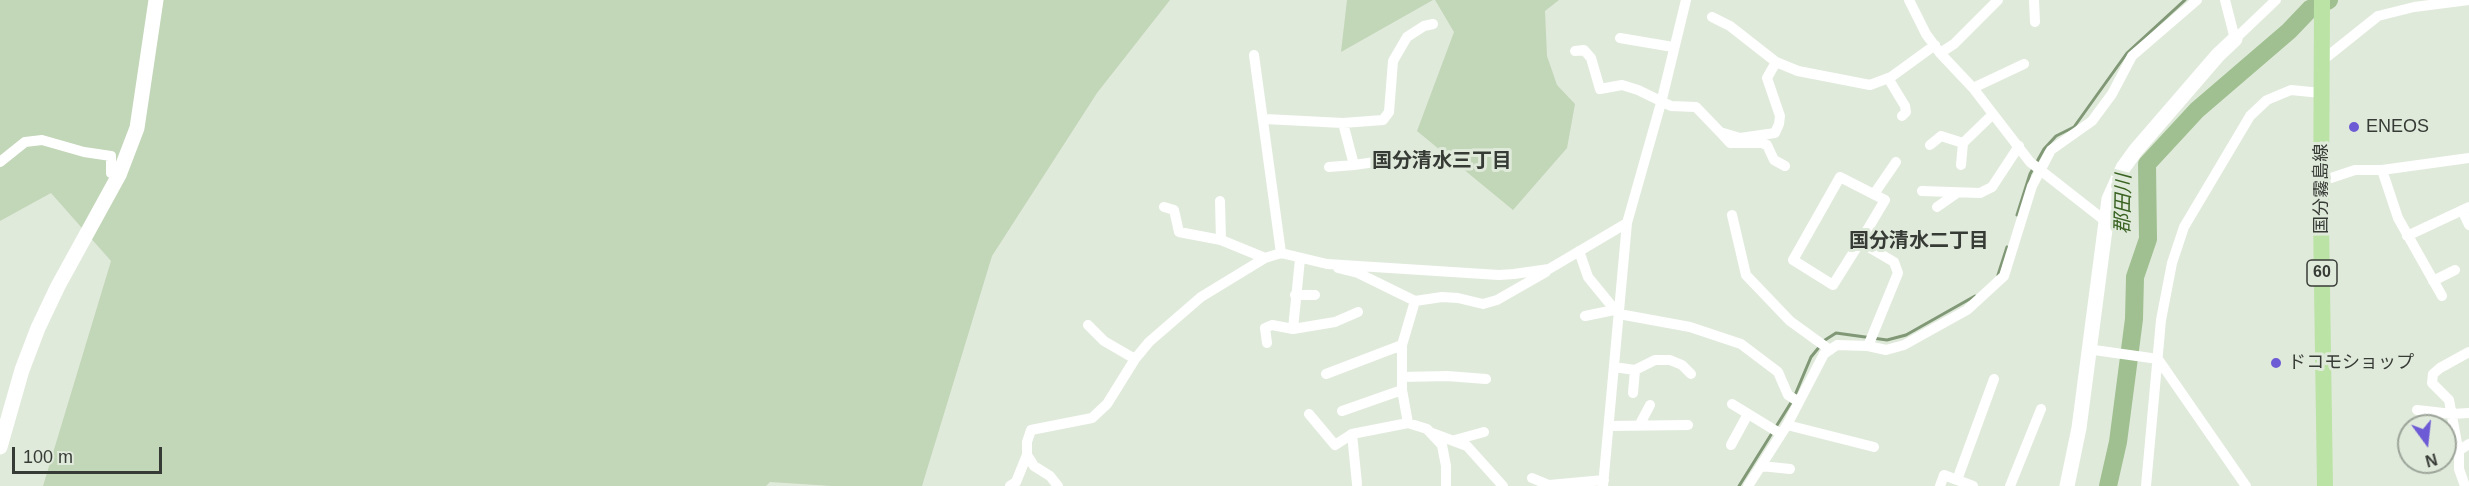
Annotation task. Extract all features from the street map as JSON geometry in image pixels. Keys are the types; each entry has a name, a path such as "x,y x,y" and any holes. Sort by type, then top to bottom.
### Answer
{"main road":[{"name":"国分霧島線","path":"2322,0 2325,486"}],"street":[{"path":"0,447 22,370 38,328 58,286 119,175 137,128 156,0"},
{"path":"1532,478 1549,485 1603,483 1627,223 1662,104 1673,47 1686,0"},
{"path":"1909,0 1926,34 1937,49 1972,88 2034,165 2104,219"},
{"path":"1712,17 1730,26 1776,62 1798,72 1870,85 1888,78 1968,31 1998,0"},
{"path":"2034,0 2035,22"},
{"path":"1748,486 1829,349 1837,345 1871,341 1886,350 1904,345 1966,310 2004,276 2034,165 2092,121 2112,94 2132,56 2197,0"},
{"path":"2225,0 2235,39"},
{"path":"2067,486 2079,428 2104,219 2109,199 2123,168 2218,55 2276,0"},
{"path":"2323,60 2378,16 2414,7 2469,0"},
{"path":"1264,119 1343,123 1383,120 1389,112 1393,60 1407,36 1424,26 1433,24"},
{"path":"1620,38 1673,47"},
{"path":"1575,51 1584,50 1591,58 1600,88 1622,86 1638,90 1662,104 1696,107 1730,143 1762,143 1767,146 1774,160 1785,166"},
{"path":"1254,55 1281,253"},
{"path":"1720,132 1740,138 1775,133 1780,116 1767,78 1776,62"},
{"path":"1972,88 2024,64"},
{"path":"1888,78 1905,106 1906,112 1902,116"},
{"path":"2146,486 2161,320 2172,263 2184,227 2250,116 2267,100 2291,90 2321,93"},
{"path":"1961,165 1963,143 1992,115"},
{"path":"1343,123 1354,165"},
{"path":"1930,145 1941,136 1963,143"},
{"path":"0,162 25,142 42,140 111,156 111,173 119,175"},
{"path":"1922,191 1980,193 1992,187 2019,146"},
{"path":"2322,181 2355,170 2382,170 2469,158"},
{"path":"1329,167 1375,162"},
{"path":"1874,194 1896,162"},
{"path":"2382,170 2398,218 2442,296"},
{"path":"1840,177 1885,200 1860,242 1833,285 1793,260 1840,177"},
{"path":"1937,207 1957,194"},
{"path":"1220,201 1221,240"},
{"path":"1164,207 1174,210 1179,232 1221,240 1264,258"},
{"path":"2407,236 2466,208 2469,225"},
{"path":"1732,215 1746,275 1790,321 1829,349"},
{"path":"1010,486 1016,482 1027,455 1027,442 1031,430 1092,418 1107,405 1135,359 1149,342 1201,297 1264,258 1281,253 1327,264 1358,273 1415,301 1450,297 1483,304 1497,300 1627,223"},
{"path":"1860,242 1894,262 1898,273 1871,341"},
{"path":"1579,251 1588,276 1618,311"},
{"path":"1293,329 1300,259"},
{"path":"1327,264 1499,275 1549,269"},
{"path":"2433,281 2455,270"},
{"path":"1295,295 1316,295"},
{"path":"1408,423 1402,390 1402,345 1415,301"},
{"path":"1585,316 1618,311 1669,326 1690,327 1741,344 1778,372 1788,395 1799,401"},
{"path":"1267,344 1265,328 1272,325 1293,329 1327,324 1358,312"},
{"path":"1088,325 1104,341 1135,359"},
{"path":"1326,374 1402,345"},
{"path":"2088,349 2158,359 2246,486"},
{"path":"2452,414 2449,400 2432,383 2433,374 2469,352"},
{"path":"1614,367 1635,370 1655,360 1670,360 1682,365 1691,374"},
{"path":"1633,393 1635,370"},
{"path":"1402,377 1447,376 1486,379"},
{"path":"1957,480 1994,379"},
{"path":"1342,411 1402,390"},
{"path":"1640,424 1650,405"},
{"path":"1732,405 1768,426 1782,431 1874,447"},
{"path":"2010,486 2041,409"},
{"path":"2417,410 2452,414 2469,413"},
{"path":"1309,414 1322,422 1331,448 1352,434 1408,423 1427,429 1442,445 1446,466 1446,486"},
{"path":"1731,445 1748,414"},
{"path":"1609,426 1688,425"},
{"path":"1455,440 1484,432"},
{"path":"1431,433 1467,446 1503,486"},
{"path":"1352,434 1357,484"},
{"path":"2458,451 2469,444"},
{"path":"2457,445 2458,469 2466,486"},
{"path":"1027,455 1034,466 1050,476 1058,486"},
{"path":"1761,466 1790,469"},
{"path":"1940,486 1944,475 1973,486"}],"green space":[{"path":"0,0 1170,0 1097,93 992,256 922,486 832,486 770,482 766,486 43,486 111,261 51,193 0,221"},
{"path":"1347,0 1433,0 1341,52"},
{"path":"1435,0 1559,0 1545,11 1547,56 1557,85 1575,104 1567,148 1513,210 1417,131 1454,32"}],"waterway":[{"path":"2017,215 2030,174 2044,149 2056,136 2074,127 2127,53 2185,0"},
{"name":"郡田川","path":"2108,486 2118,442 2134,319 2135,277 2148,239 2147,164 2197,110 2289,31 2310,9 2329,0"},
{"path":"1998,275 2007,247"},
{"path":"1795,395 1811,357 1825,340 1836,333 1887,340 1906,335 1975,296"},
{"path":"1739,486 1792,401"}],"place":[{"name":"ENEOS","path":"2354,127"},
{"name":"ドコモショップ","path":"2276,363"}],"district":[{"name":"国分清水三丁目","path":"1442,161"},
{"name":"国分清水二丁目","path":"1919,241"}]}
